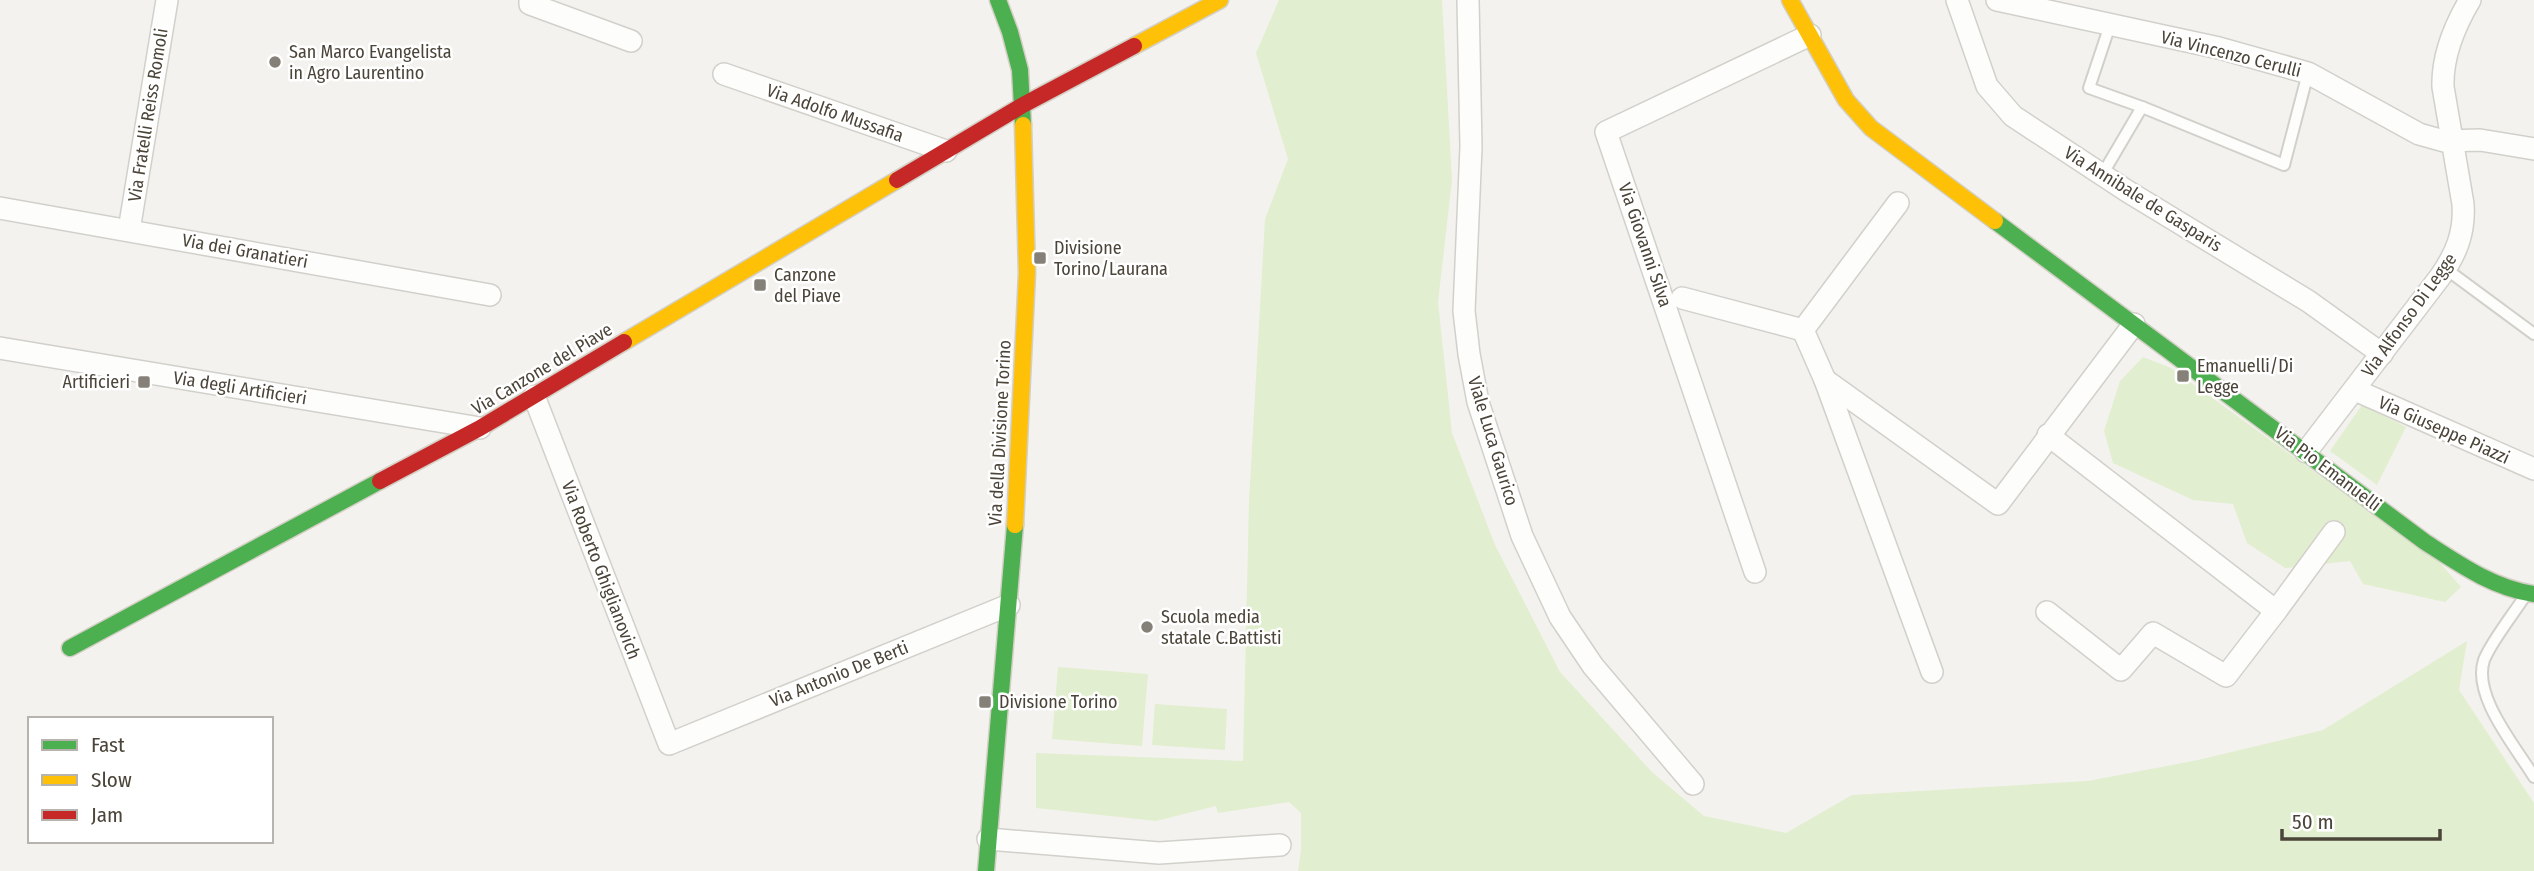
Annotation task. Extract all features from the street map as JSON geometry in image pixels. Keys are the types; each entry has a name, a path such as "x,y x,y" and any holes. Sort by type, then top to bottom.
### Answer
{"street":[{"name":"Via Fratelli Reiss Romoli","path":"129,230 167,0"},
{"name":"Via della Divisione Torino","path":"986,871 1015,535 1027,273 1023,105 1016,51 998,0"},
{"name":"Via Canzone del Piave","path":"70,648 480,428 1023,105 1220,0"},
{"name":"Viale Luca Gaurico","path":"1468,0 1471,148 1464,311 1478,402 1522,536 1560,617 1593,666 1693,784"},
{"name":"Via Pio Emanuelli","path":"1790,0 1846,100 1866,123 2440,551 2498,584 2532,595"},
{"name":"Via Annibale de Gasparis","path":"1958,0 1984,78 1994,96 2013,116 2102,175 2308,301 2382,354"},
{"name":"Via Vincenzo Cerulli","path":"1997,0 2219,48 2308,73 2433,140 2480,140 2534,149"},
{"name":"Via Alfonso Di Legge","path":"2306,452 2446,269 2457,249 2464,223 2463,204 2443,74 2447,50 2470,0"},
{"path":"530,2 631,41"},
{"name":"Via Giovanni Silva","path":"1755,572 1606,132 1810,36"},
{"name":"Via Adolfo Mussafia","path":"724,74 946,151"},
{"path":"1803,330 1898,203"},
{"name":"Via dei Granatieri","path":"0,208 490,295"},
{"path":"1682,298 1803,330"},
{"path":"1825,380 1998,504 2134,324"},
{"path":"1803,330 1825,380 1932,672"},
{"name":"Via degli Artificieri","path":"0,348 480,428"},
{"name":"Via Giuseppe Piazzi","path":"2355,390 2534,469"},
{"name":"Via Roberto Ghiglianovich","path":"534,396 669,744"},
{"path":"2048,435 2276,611"},
{"path":"2048,612 2121,670 2153,633 2226,676 2334,533"},
{"name":"Via Antonio De Berti","path":"669,744 1009,605"},
{"path":"988,839 1159,853 1280,845"}],"lane":[{"path":"2110,25 2089,88 2284,165 2308,73"},
{"path":"2102,175 2142,107"},
{"path":"2446,269 2534,334"},
{"path":"2532,595 2485,658 2482,672 2484,693 2534,777"}],"green space":[{"path":"1279,0 1442,0 1452,180 1438,302 1452,433 1495,545 1560,672 1652,772 1704,816 1786,833 1852,795 2088,781 2198,760 2323,730 2467,641 2459,690 2534,803 2534,871 1298,871 1301,813 1289,802 1218,813 1216,806 1156,821 1036,808 1036,753 1243,761 1249,501 1265,219 1288,159 1256,53"},
{"path":"2143,357 2171,368 2440,563 2461,587 2445,602 2363,584 2350,561 2285,568 2247,543 2233,504 2193,500 2113,463 2104,431 2120,381"},
{"path":"2362,405 2406,427 2377,485 2330,451"},
{"path":"1058,667 1148,674 1142,746 1052,739"},
{"path":"1155,704 1227,709 1225,750 1152,745"}],"traffic: fast":[{"path":"998,0 1020,70 1023,125"},
{"path":"1995,221 2425,542 2490,581 2534,594"},
{"path":"70,648 380,481"},
{"path":"986,871 1015,525"}],"traffic: slow":[{"path":"1134,46 1220,0"},
{"path":"1790,0 1846,100 1871,128 1995,221"},
{"path":"1015,525 1027,273 1023,125"},
{"path":"624,342 897,180"}],"traffic: jam":[{"path":"897,180 1023,105 1134,46"},
{"path":"380,481 480,428 624,342"}],"place":[{"name":"San Marco Evangelista in Agro Laurentino","path":"275,62"},
{"name":"Divisione Torino/Laurana","path":"1040,258"},
{"name":"Canzone del Piave","path":"760,285"},
{"name":"Emanuelli/Di Legge","path":"2183,376"},
{"name":"Artificieri","path":"144,382"},
{"name":"Scuola media statale C.Battisti","path":"1147,627"},
{"name":"Divisione Torino","path":"985,702"}]}
